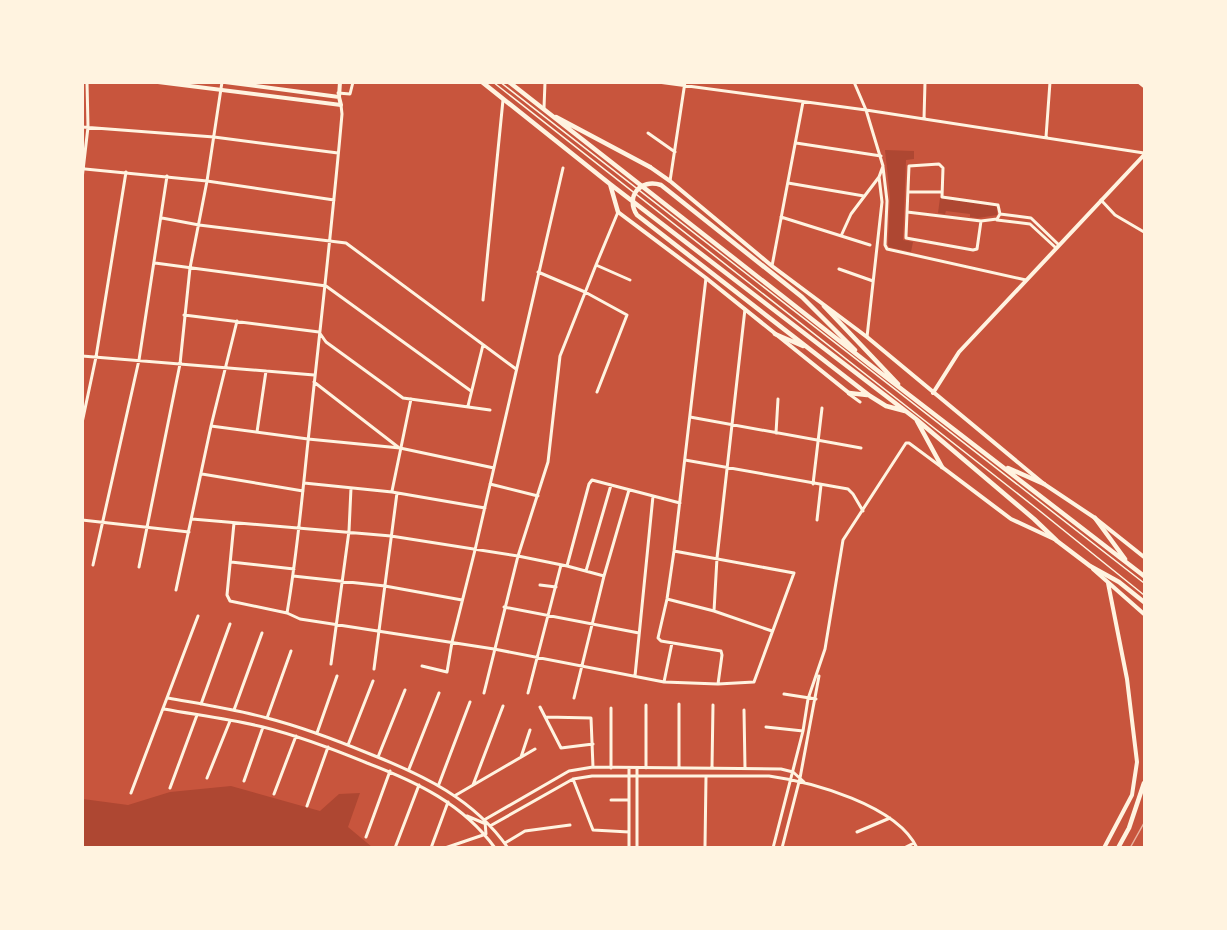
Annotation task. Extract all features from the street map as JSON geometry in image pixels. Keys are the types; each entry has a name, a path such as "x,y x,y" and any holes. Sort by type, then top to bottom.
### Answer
{"main road":[{"path":"482,82 610,184 916,419 1057,541 1090,566 1119,582 1144,602"},
{"path":"509,82 1144,576"},
{"path":"543,110 650,167"},
{"path":"869,364 802,297 661,185 654,183 641,186 634,193 632,203 635,212 657,231 868,395 886,406 907,412"},
{"path":"610,184 618,212"},
{"path":"825,306 908,394"},
{"path":"775,334 810,349"},
{"path":"849,393 868,395"},
{"path":"916,419 942,467"},
{"path":"1000,464 1044,483"},
{"path":"1095,518 1128,564"},
{"path":"1118,848 1129,828 1144,783"}],"street":[{"path":"82,179 85,169 88,127 87,82"},
{"path":"158,82 340,105"},
{"path":"139,567 180,364 190,268 207,181 220,90 224,82 339,95 350,94 352,82"},
{"path":"287,613 300,527 319,332 326,286 342,114 339,95 340,82"},
{"path":"543,110 545,82"},
{"path":"658,82 924,118 1144,154"},
{"path":"854,82 866,110 883,166 887,201 885,245 887,249 1026,280"},
{"path":"924,118 925,82"},
{"path":"1046,137 1050,82"},
{"path":"1139,82 1144,86"},
{"path":"670,181 685,84"},
{"path":"483,300 504,100"},
{"path":"772,266 803,102"},
{"path":"82,127 214,137 338,153"},
{"path":"648,133 675,152"},
{"path":"796,143 881,156"},
{"path":"933,393 959,352 1144,154"},
{"path":"981,220 977,248 973,250 906,238 909,165 939,164 942,168 943,198 996,204 1000,214"},
{"path":"841,236 850,214 879,177 883,166"},
{"path":"650,167 772,266 867,337 1044,483 1095,518 1144,557"},
{"path":"422,666 447,672 452,642 563,168"},
{"path":"85,169 167,176 334,200"},
{"path":"82,423 96,357 126,171"},
{"path":"93,565 139,360 167,176"},
{"path":"867,337 882,202 879,177"},
{"path":"788,183 864,196"},
{"path":"908,192 941,192"},
{"path":"1101,200 1115,215 1144,232"},
{"path":"484,693 518,556 548,462 560,356 618,212 706,278 860,402"},
{"path":"907,212 1030,224 1058,247"},
{"path":"1000,214 1031,218 1058,247"},
{"path":"995,220 1000,214"},
{"path":"782,217 870,245"},
{"path":"162,218 199,225 330,240 350,245 516,369"},
{"path":"154,262 326,286 471,391"},
{"path":"596,265 630,280"},
{"path":"840,269 873,281"},
{"path":"538,272 585,292 627,315 597,392"},
{"path":"706,278 675,551 659,639 721,651 718,684"},
{"path":"714,611 717,558 745,309"},
{"path":"184,315 319,332 326,342 403,398 490,410"},
{"path":"176,590 211,426 237,321"},
{"path":"468,406 483,345"},
{"path":"82,356 315,375"},
{"path":"257,432 266,371"},
{"path":"314,382 400,448"},
{"path":"374,669 400,448 411,399"},
{"path":"776,433 778,399"},
{"path":"813,484 822,408"},
{"path":"690,417 861,448"},
{"path":"211,426 400,448 494,468"},
{"path":"773,848 803,731 808,699 825,649 843,540 906,443 1011,519 1057,541"},
{"path":"685,460 851,491 863,511"},
{"path":"202,474 303,491"},
{"path":"567,566 592,480 680,504"},
{"path":"304,483 394,492 485,508"},
{"path":"490,484 538,496"},
{"path":"586,571 611,484"},
{"path":"817,520 821,485"},
{"path":"332,664 349,531 351,488"},
{"path":"574,698 604,576 629,490"},
{"path":"635,676 653,496"},
{"path":"192,519 391,536 518,556 604,576"},
{"path":"82,520 189,532"},
{"path":"234,523 227,599 287,613 300,619 494,649 664,682 718,684 754,682 794,573 675,551"},
{"path":"231,562 294,569"},
{"path":"528,693 561,565"},
{"path":"1090,566 1144,614"},
{"path":"293,576 385,586 462,600"},
{"path":"1104,848 1132,795 1137,762 1127,679 1108,583"},
{"path":"540,585 556,587"},
{"path":"667,598 772,631"},
{"path":"504,607 639,633"},
{"path":"131,794 198,616"},
{"path":"201,704 230,624"},
{"path":"234,710 262,633"},
{"path":"664,682 672,643"},
{"path":"267,718 291,651"},
{"path":"782,848 800,780 820,668"},
{"path":"317,733 337,676"},
{"path":"348,745 373,681"},
{"path":"378,757 405,690"},
{"path":"409,769 439,693"},
{"path":"784,694 816,699"},
{"path":"168,698 267,718 317,733 409,769 456,795 490,826 508,848"},
{"path":"439,784 470,702"},
{"path":"679,704 679,767"},
{"path":"646,705 646,768"},
{"path":"712,705 712,768"},
{"path":"473,785 503,706"},
{"path":"540,707 562,749 592,744"},
{"path":"611,708 611,768"},
{"path":"164,709 263,727 296,736 390,771 420,784 448,801 486,834 495,848"},
{"path":"744,710 745,768"},
{"path":"170,788 196,715"},
{"path":"546,717 590,717 593,722 592,767"},
{"path":"207,778 230,721"},
{"path":"766,726 803,731"},
{"path":"244,781 263,727"},
{"path":"521,757 530,730"},
{"path":"274,794 296,736"},
{"path":"307,806 328,747"},
{"path":"456,795 535,749"},
{"path":"485,822 569,771 592,767 781,769 793,772 806,784 861,801 890,818 916,848"},
{"path":"628,848 629,768"},
{"path":"637,768 637,848"},
{"path":"366,837 390,771"},
{"path":"490,826 573,779 592,776 769,776 800,780"},
{"path":"705,846 706,777"},
{"path":"573,779 593,830 629,832"},
{"path":"394,848 420,784"},
{"path":"611,800 629,800"},
{"path":"431,848 448,801"},
{"path":"465,815 485,822"},
{"path":"857,832 890,818"},
{"path":"485,822 486,834"},
{"path":"505,843 525,831 570,825"},
{"path":"445,848 486,834"},
{"path":"904,848 914,843"}],"lane":[{"path":"493,82 1036,508 1144,596"},
{"path":"500,82 1144,583"}],"shaded area":[{"path":"885,150 914,151 914,159 906,160 903,240 913,242 911,252 888,245 890,197"},
{"path":"940,198 995,205 997,215 978,218 970,217 970,214 946,211 945,214 938,213"},
{"path":"231,786 320,811 339,794 360,793 348,827 372,847 83,847 83,799 128,805 170,792"}],"tram line":[{"path":"1130,848 1144,823"}]}
